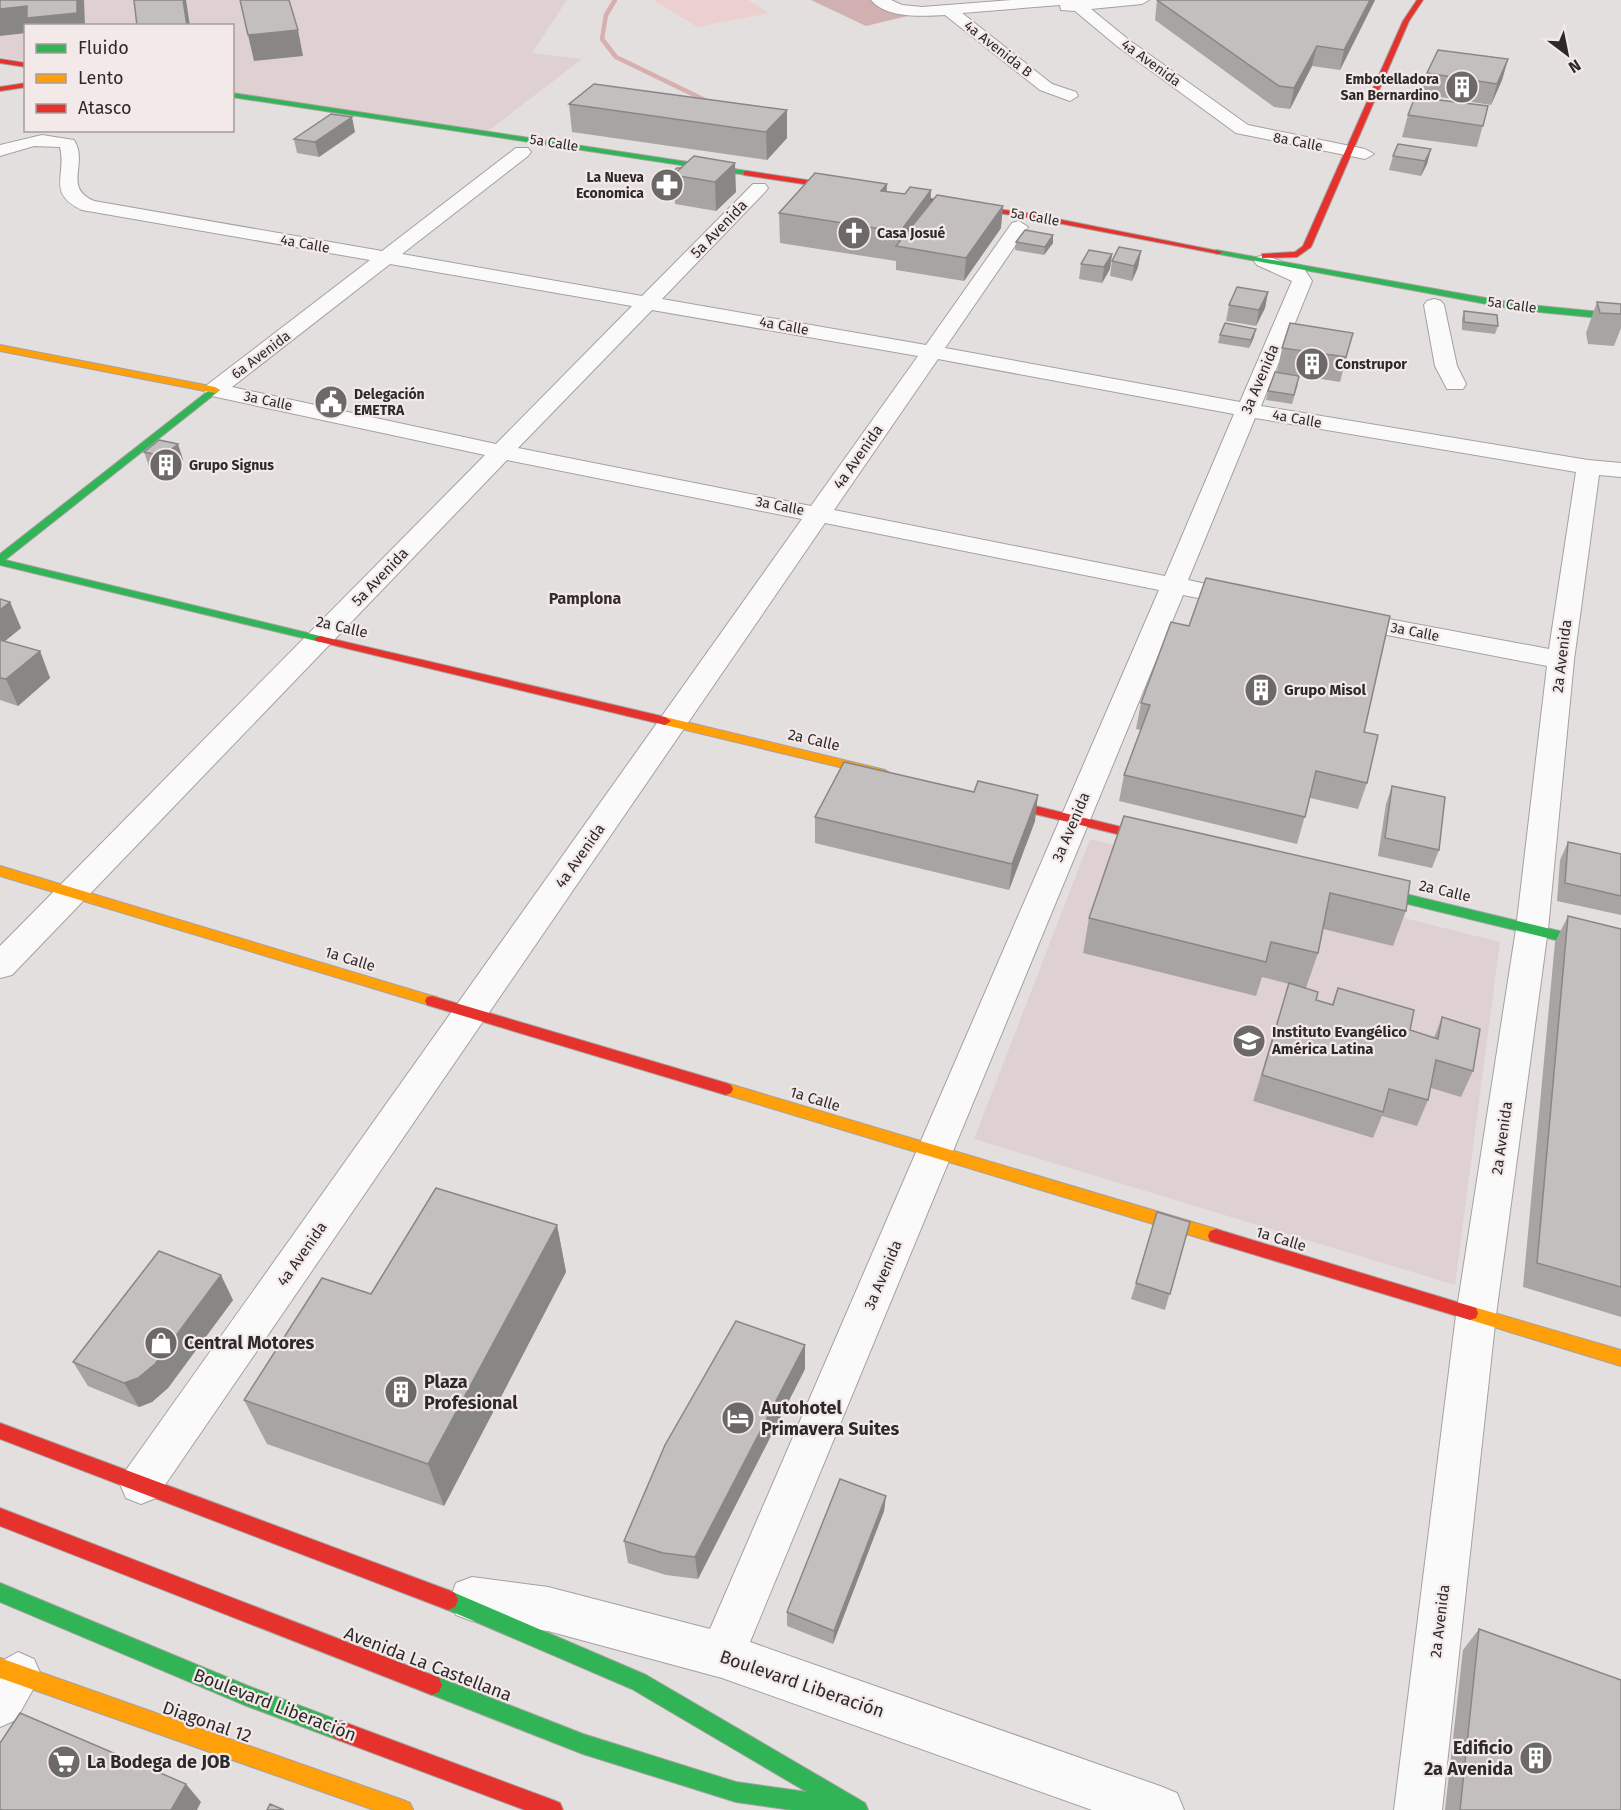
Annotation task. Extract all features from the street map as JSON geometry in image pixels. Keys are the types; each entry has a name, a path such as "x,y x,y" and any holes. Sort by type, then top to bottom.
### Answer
{"main road":[{"path":"1407,52 1421,0"},
{"path":"1236,254 1286,256 1297,254 1307,247 1360,154 1406,21 1421,0"},
{"path":"0,61 24,65"},
{"path":"0,84 24,83"},
{"path":"0,90 24,84"},
{"name":"5a Calle","path":"234,95 1032,216 1264,261"},
{"name":"5a Calle","path":"234,107 1019,227 1621,330"},
{"name":"3a Avenida","path":"1305,275 1345,197"},
{"name":"5a Calle","path":"1305,275 1434,305 1621,317"},
{"name":"3a Calle","path":"0,348 215,390"},
{"name":"6a Avenida","path":"0,560 215,390"},
{"name":"2a Calle","path":"0,560 902,778"},
{"path":"982,798 1177,844"},
{"name":"1a Calle","path":"0,871 1621,1358"},
{"name":"2a Calle","path":"1349,885 1621,951"},
{"name":"Boulevard Liberación","path":"0,1431 435,1594 639,1682 856,1809"},
{"name":"Avenida La Castellana","path":"0,1517 583,1744 736,1792 856,1809"},
{"name":"Boulevard Liberación","path":"0,1592 247,1696 553,1810"},
{"name":"Diagonal 12","path":"6,1682 403,1810"}],"street":[{"path":"878,0 899,9 954,14 1018,5 1141,0"},
{"name":"4a Avenida","path":"1071,2 1234,124"},
{"name":"4a Avenida B","path":"954,14 1046,87 1070,96"},
{"name":"8a Calle","path":"1234,124 1256,134 1360,154"},
{"name":"4a Calle","path":"0,151 43,140 56,139 68,144 71,153 68,190 75,201 89,206 932,352 1247,410 1605,469"},
{"name":"6a Avenida","path":"215,390 387,259 522,152"},
{"name":"5a Avenida","path":"0,966 759,188"},
{"name":"4a Avenida","path":"141,1484 1019,227"},
{"path":"1264,261 1305,275"},
{"name":"3a Avenida","path":"722,1655 1305,275"},
{"path":"1434,305 1446,366 1455,384"},
{"name":"3a Calle","path":"215,390 502,452 819,513 1268,604"},
{"name":"2a Avenida","path":"1418,1810 1476,1315 1532,929 1560,660 1605,469"},
{"name":"3a Calle","path":"1326,615 1560,660"},
{"name":"Boulevard Liberación","path":"435,1594 548,1609 722,1655 1160,1810"}],"shaded area":[{"path":"0,0 567,0 532,53 582,59 487,132 234,94 234,24 24,24 24,61 0,57"},
{"path":"654,0 748,0 769,13 697,27"},
{"path":"811,0 872,0 916,14 866,26"},
{"name":"Instituto Evangélico América Latina","path":"1090,839 1500,942 1455,1285 974,1139"}],"building":[{"path":"0,0 77,0 77,13 27,18 27,6 0,9"},
{"path":"134,0 183,0 187,24 137,24"},
{"path":"240,0 289,0 298,30 248,35"},
{"path":"1157,0 1370,0 1344,50 1317,46 1294,88 1279,86"},
{"path":"1438,50 1508,59 1497,84 1427,73"},
{"path":"594,84 787,110 766,132 569,104"},
{"path":"1415,97 1488,106 1483,126 1408,115"},
{"path":"331,114 352,117 315,142 294,139"},
{"path":"1398,144 1431,149 1425,161 1393,156"},
{"path":"694,156 735,163 715,182 673,175"},
{"path":"677,168 681,168 673,175 669,175"},
{"path":"663,173 670,174 670,182 655,180"},
{"path":"815,173 887,184 881,191 905,194 910,187 931,190 900,232 779,213"},
{"path":"937,195 1003,206 966,258 896,246"},
{"path":"1025,230 1053,235 1045,247 1016,242"},
{"path":"1119,247 1141,251 1134,266 1112,261"},
{"path":"1089,250 1112,254 1104,267 1081,264"},
{"path":"1237,287 1268,292 1259,310 1229,305"},
{"path":"1597,302 1621,304 1621,314 1600,313"},
{"path":"1464,311 1497,315 1498,326 1464,322"},
{"path":"1225,323 1256,329 1251,340 1220,335"},
{"path":"1290,323 1353,333 1346,357 1282,348"},
{"path":"1275,372 1299,376 1294,395 1268,391"},
{"path":"159,440 178,444 163,456 144,452"},
{"name":"Grupo Misol","path":"1206,578 1390,616 1364,732 1378,735 1367,783 1316,771 1305,817 1124,775 1150,705 1141,703 1171,622 1189,626"},
{"path":"0,599 10,602 0,610"},
{"path":"0,640 40,651 6,679 0,678"},
{"path":"844,762 974,792 978,781 1038,795 1012,864 815,817"},
{"path":"1392,786 1445,797 1439,850 1385,838"},
{"path":"1124,816 1410,881 1406,911 1330,893 1318,953 1271,942 1266,962 1089,918"},
{"path":"1568,842 1621,854 1621,896 1565,883"},
{"path":"1568,916 1621,929 1621,1287 1537,1263"},
{"path":"1289,983 1318,992 1316,1000 1333,1005 1338,988 1414,1010 1410,1030 1438,1039 1442,1017 1480,1029 1473,1071 1436,1060 1428,1100 1389,1089 1383,1112 1262,1075"},
{"name":"Plaza Profesional","path":"436,1188 557,1225 428,1464 244,1400 322,1278 371,1294"},
{"path":"1157,1212 1190,1222 1170,1294 1136,1283"},
{"path":"159,1251 221,1275 155,1364 138,1378 124,1383 73,1362"},
{"name":"Autohotel Primavera Suites","path":"736,1321 805,1345 695,1557 663,1553 624,1541 665,1445"},
{"path":"840,1479 886,1496 834,1631 787,1612"},
{"name":"Edificio 2a Avenida","path":"1479,1629 1621,1680 1621,1810 1460,1810"},
{"name":"La Bodega de JOB","path":"20,1713 186,1784 171,1810 0,1810 0,1743"},
{"path":"270,1804 284,1810 267,1810"}],"waterway":[{"path":"615,0 606,15 602,39 616,57 711,103"}],"traffic: fast":[{"path":"234,95 747,173"},
{"path":"1219,252 1519,307 1621,317"},
{"path":"0,559 215,390"},
{"path":"0,562 320,639"},
{"path":"1364,889 1621,951"},
{"path":"0,1592 247,1696 341,1731"},
{"path":"448,1600 639,1682 858,1810"},
{"path":"432,1685 583,1744 736,1792 837,1806"}],"traffic: slow":[{"path":"0,348 215,390"},
{"path":"665,721 885,774"},
{"path":"0,871 432,1001"},
{"path":"726,1089 1216,1236"},
{"path":"1470,1313 1621,1358"},
{"path":"0,1668 403,1810"}],"traffic: jam":[{"path":"1265,256 1297,254 1307,247 1406,21 1420,0"},
{"path":"0,61 24,65"},
{"path":"0,89 24,85"},
{"path":"747,173 1032,216 1219,252"},
{"path":"320,639 665,721"},
{"path":"994,800 1162,841"},
{"path":"432,1001 726,1089"},
{"path":"1216,1236 1470,1313"},
{"path":"0,1431 448,1600"},
{"path":"0,1517 432,1685"},
{"path":"341,1731 553,1810"}],"place":[{"name":"Embotelladora San Bernardino","path":"1462,87"},
{"name":"La Nueva Economica","path":"667,185"},
{"name":"Casa Josué","path":"854,233"},
{"name":"Construpor","path":"1312,364"},
{"name":"Delegación EMETRA","path":"331,402"},
{"name":"Grupo Signus","path":"166,465"},
{"name":"Grupo Misol","path":"1261,690"},
{"name":"Instituto Evangélico América Latina","path":"1249,1041"},
{"name":"Central Motores","path":"161,1343"},
{"name":"Plaza Profesional","path":"401,1392"},
{"name":"Autohotel Primavera Suites","path":"738,1418"},
{"name":"Edificio 2a Avenida","path":"1536,1758"},
{"name":"La Bodega de JOB","path":"64,1762"}],"district":[{"name":"Pamplona","path":"585,598"}]}
